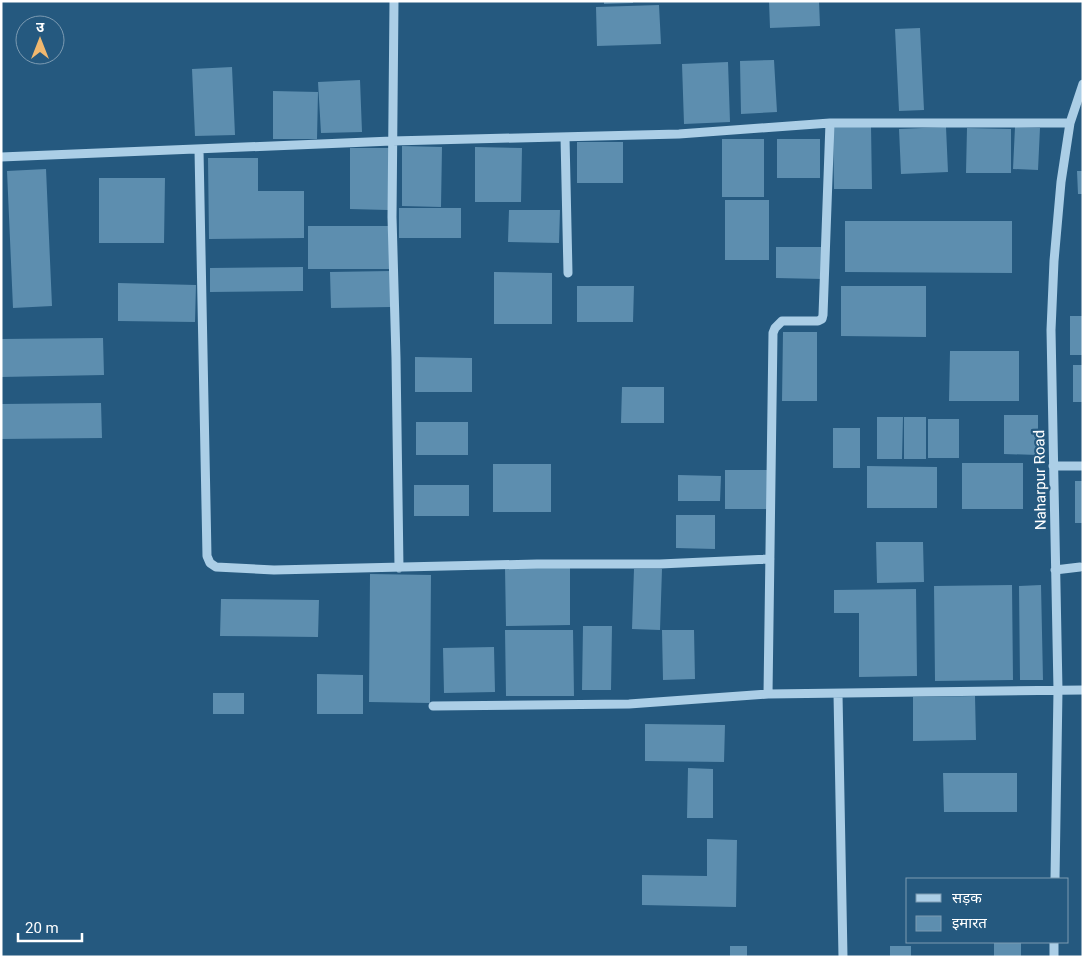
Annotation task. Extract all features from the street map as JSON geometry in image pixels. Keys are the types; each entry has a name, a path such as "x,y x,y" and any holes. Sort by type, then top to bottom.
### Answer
{"street":[{"path":"394,1 392,142 398,568"},
{"name":"Naharpur Road","path":"1055,878 1058,690 1051,330 1060,182 1070,123 1083,84"},
{"path":"1,157 392,142 679,134 830,122 1070,123"},
{"path":"768,694 773,333 782,321 822,320 830,122"},
{"path":"565,137 568,274"},
{"path":"199,150 207,556 210,563 224,568 274,570 537,564 660,564 770,559"},
{"path":"1053,466 1083,466"},
{"path":"1055,570 1080,566"},
{"path":"433,706 628,704 768,694 1083,690"},
{"path":"838,694 843,957"},
{"path":"1054,943 1054,957"}],"building":[{"path":"604,1 633,1 633,3 604,4"},
{"path":"769,1 819,1 820,26 770,28"},
{"path":"659,5 661,44 597,46 596,7"},
{"path":"920,28 924,110 899,111 895,29"},
{"path":"774,60 777,112 741,114 740,61"},
{"path":"728,62 730,122 684,124 682,64"},
{"path":"232,67 235,135 195,136 192,69"},
{"path":"360,80 362,132 321,133 318,82"},
{"path":"273,91 318,92 317,139 273,139"},
{"path":"871,126 872,189 834,189 833,127"},
{"path":"946,127 948,172 901,174 899,129"},
{"path":"1015,127 1040,128 1038,170 1013,169"},
{"path":"967,128 1011,129 1011,173 966,173"},
{"path":"722,139 764,139 764,197 722,197"},
{"path":"777,139 820,139 820,178 777,178"},
{"path":"577,142 623,142 623,183 577,183"},
{"path":"402,146 442,147 441,207 402,206"},
{"path":"475,147 522,148 521,202 475,202"},
{"path":"350,148 389,148 388,210 350,209"},
{"path":"208,158 258,158 258,191 304,191 304,238 209,239"},
{"path":"46,169 52,306 13,308 7,171"},
{"path":"1077,171 1083,171 1083,194 1078,194"},
{"path":"99,178 165,178 164,243 99,243"},
{"path":"725,200 769,200 769,260 725,260"},
{"path":"399,208 461,208 461,238 399,238"},
{"path":"509,210 560,210 559,243 508,242"},
{"path":"845,221 1012,221 1012,273 845,272"},
{"path":"308,226 390,226 390,269 308,269"},
{"path":"776,247 823,247 823,279 776,278"},
{"path":"303,267 303,291 210,292 210,268"},
{"path":"390,271 391,307 331,308 330,272"},
{"path":"494,272 552,273 552,324 494,324"},
{"path":"118,283 196,285 195,322 118,321"},
{"path":"577,286 634,286 633,322 577,322"},
{"path":"841,286 926,286 926,337 841,336"},
{"path":"1070,316 1083,316 1083,355 1070,355"},
{"path":"783,332 817,332 817,401 782,401"},
{"path":"103,338 104,375 1,377 1,339"},
{"path":"950,351 1019,351 1019,401 949,401"},
{"path":"415,357 472,358 472,392 415,392"},
{"path":"1073,365 1083,365 1083,402 1073,402"},
{"path":"622,387 664,387 664,423 621,423"},
{"path":"101,403 102,438 1,439 1,404"},
{"path":"1004,415 1038,415 1038,455 1004,454"},
{"path":"877,417 903,417 902,459 877,459"},
{"path":"904,417 926,417 926,459 904,459"},
{"path":"928,419 959,419 959,458 928,458"},
{"path":"416,422 468,422 468,455 416,455"},
{"path":"833,428 860,428 860,468 833,468"},
{"path":"962,463 1023,463 1023,509 962,509"},
{"path":"493,464 551,464 551,512 493,512"},
{"path":"867,466 937,467 937,508 867,508"},
{"path":"725,470 769,470 769,509 725,509"},
{"path":"678,475 721,476 720,501 678,501"},
{"path":"1075,481 1083,481 1083,523 1075,523"},
{"path":"414,485 469,485 469,516 414,516"},
{"path":"676,515 715,515 715,549 676,548"},
{"path":"876,542 923,542 924,582 877,583"},
{"path":"570,567 570,625 506,626 505,568"},
{"path":"634,569 662,569 660,630 632,629"},
{"path":"370,574 431,575 430,703 369,702"},
{"path":"1012,585 1013,680 935,681 934,586"},
{"path":"1041,585 1043,680 1020,680 1019,586"},
{"path":"916,589 917,676 859,677 859,613 834,613 834,590"},
{"path":"221,599 319,600 318,637 220,636"},
{"path":"583,626 612,626 611,690 582,690"},
{"path":"505,630 573,630 574,696 506,696"},
{"path":"662,630 694,630 695,679 663,680"},
{"path":"494,647 495,692 444,693 443,648"},
{"path":"317,674 363,675 363,714 317,714"},
{"path":"213,693 244,693 244,714 213,714"},
{"path":"975,696 976,740 913,741 913,697"},
{"path":"645,724 725,725 724,762 645,761"},
{"path":"688,768 713,769 713,818 687,818"},
{"path":"943,773 1017,773 1017,812 944,812"},
{"path":"707,839 737,840 736,907 642,905 642,875 707,876"},
{"path":"994,943 1021,943 1021,957 994,957"},
{"path":"730,946 747,946 747,957 730,957"},
{"path":"890,946 911,946 911,957 890,957"}]}
